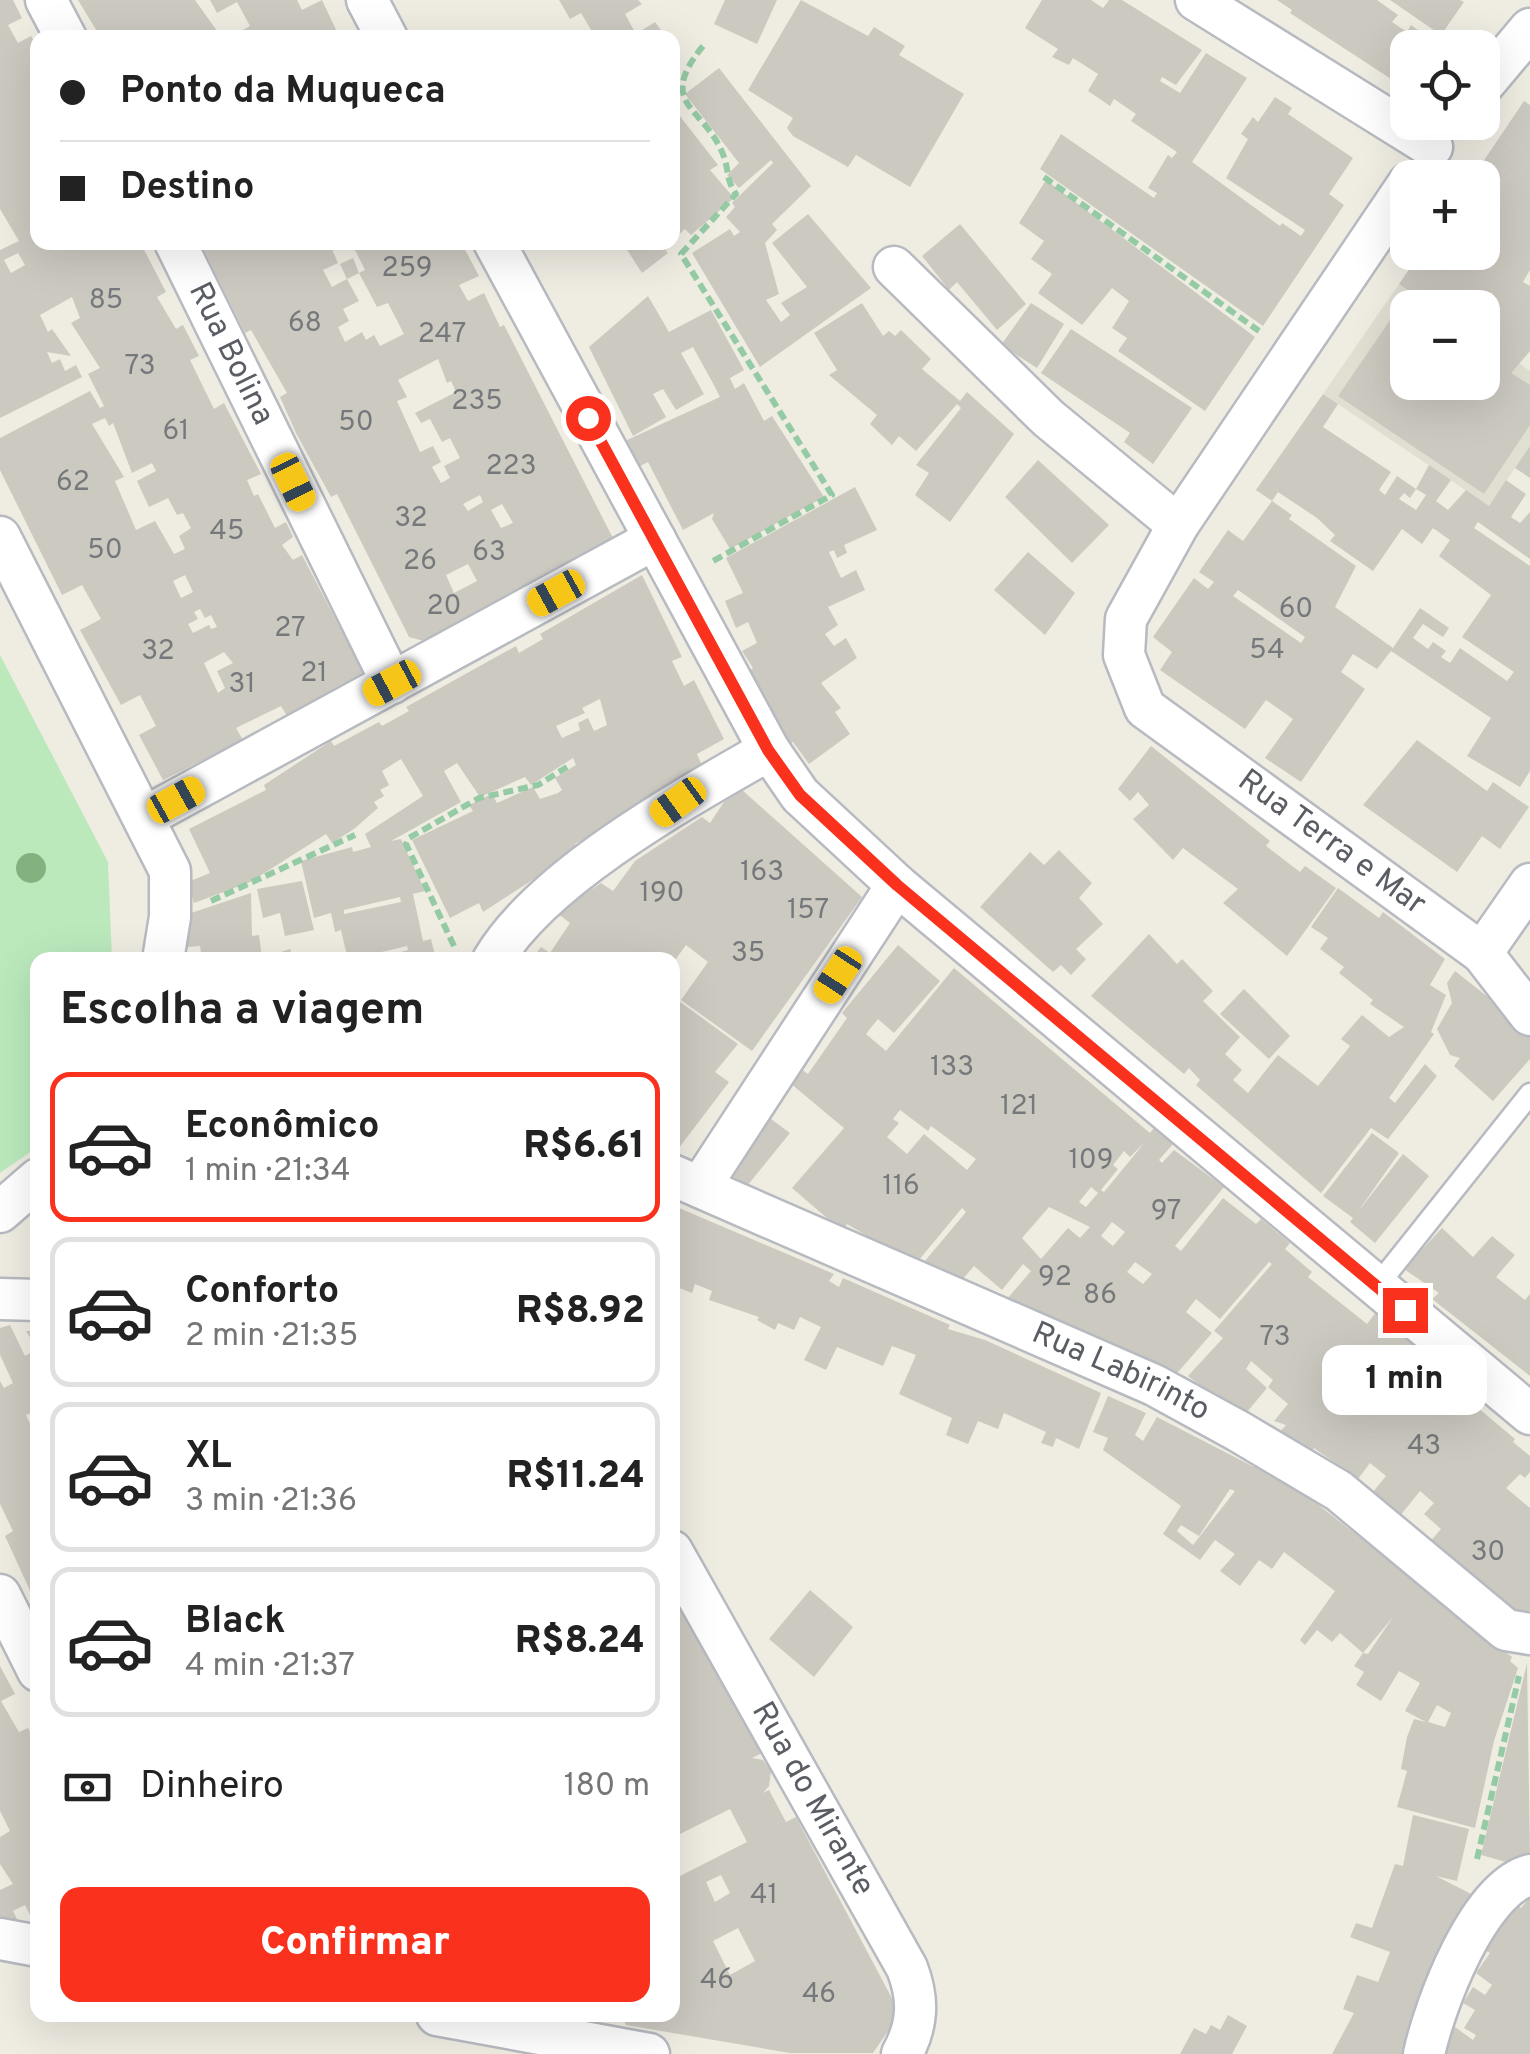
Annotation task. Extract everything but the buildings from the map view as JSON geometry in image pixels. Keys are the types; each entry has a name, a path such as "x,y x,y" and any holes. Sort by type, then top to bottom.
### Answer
{"street":[{"path":"46,0 62,30"},
{"path":"367,0 383,30"},
{"path":"1196,0 1432,149"},
{"path":"1500,64 1530,28"},
{"path":"894,267 1024,397 1178,524 1390,211"},
{"name":"Rua Bolina","path":"179,250 392,683"},
{"path":"498,250 768,750 800,795 897,885 1530,1414"},
{"name":"Rua Terra e Mar","path":"1178,524 1126,619 1124,654 1130,678 1145,708 1482,953 1530,1015"},
{"path":"0,537 170,871 170,917 164,952"},
{"path":"145,818 655,540"},
{"path":"480,952 678,802 768,750"},
{"path":"1482,953 1530,884"},
{"path":"686,1181 897,885"},
{"name":"Rua Labirinto","path":"686,1181 1154,1385 1339,1492 1506,1630 1529,1635"},
{"path":"0,1212 30,1186"},
{"path":"0,1300 30,1300"},
{"name":"Rua do Mirante","path":"680,1565 908,1968 916,2001 915,2024 902,2054"},
{"path":"0,1595 30,1655"},
{"path":"1424,2054 1432,2019 1488,1905 1511,1880 1530,1875"},
{"path":"0,1940 30,1945"},
{"path":"510,2022 572,2028 650,2054"}],"lane":[{"path":"1376,1286 1530,1094"}],"path":[{"path":"676,580 832,494 681,254 736,194 724,176 724,156 682,97 684,73 703,46"},
{"path":"1044,177 1292,356"},
{"path":"470,952 450,942 406,844 409,838 479,798 538,784 568,766"},
{"path":"170,917 248,888 355,834"},
{"path":"1488,1905 1474,1872 1529,1635"}],"shaded area":[{"path":"1390,297 1390,400 1500,400 1500,351 1530,371 1530,446 1489,506 1323,394"}],"green space":[{"path":"0,655 108,862 112,952 30,952 30,1151 0,1173"}],"route":[{"path":"588,418 768,750 800,795 897,885 1405,1310"}]}
